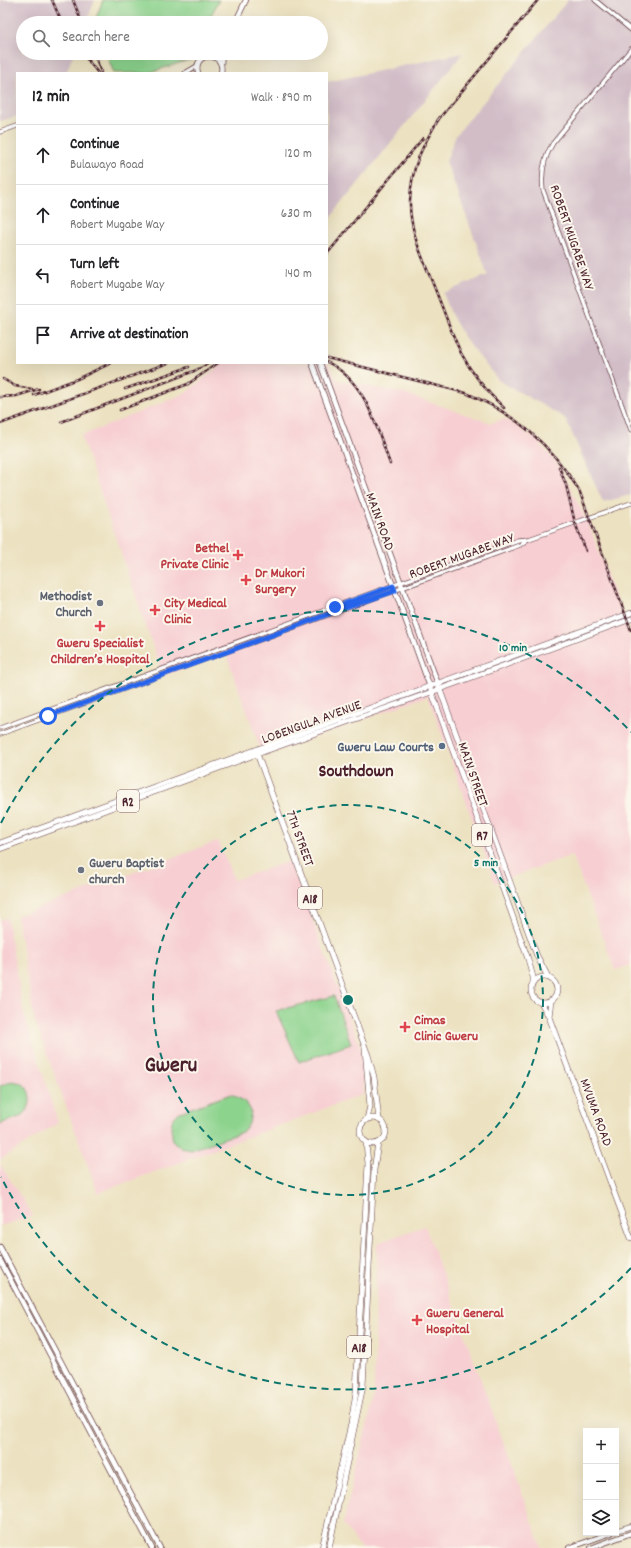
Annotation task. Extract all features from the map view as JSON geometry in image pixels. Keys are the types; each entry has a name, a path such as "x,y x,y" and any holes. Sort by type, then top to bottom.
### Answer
{"highway":[{"name":"LOBENGULA AVENUE","path":"0,843 431,689 631,613"},
{"name":"LOBENGULA AVENUE","path":"439,686 631,619"},
{"name":"MAIN STREET","path":"439,686 501,853 537,956 548,978 554,982 557,990 551,1000"},
{"name":"MAIN STREET","path":"431,689 490,857 528,959 534,983 532,987 532,994 534,998 541,1002"},
{"path":"444,727 453,724"},
{"name":"LOBENGULA AVENUE","path":"0,849 256,752"},
{"name":"7TH STREET","path":"256,752 368,1054 374,1077 379,1120"},
{"path":"454,755 463,752"},
{"path":"478,823 488,820"},
{"path":"490,857 501,853"},
{"path":"516,926 526,923"},
{"path":"528,959 537,956"},
{"path":"534,983 540,978 548,978"},
{"path":"541,1002 548,1002 551,1000"},
{"name":"MVUMA ROAD","path":"549,1017 551,1000"},
{"name":"MVUMA ROAD","path":"541,1002 549,1017 631,1238"},
{"name":"7TH STREET","path":"364,1046 370,1106 367,1119"},
{"path":"367,1119 371,1118 379,1120"},
{"name":"A18","path":"329,1548 346,1470 356,1392 368,1164 366,1142 361,1136 360,1129 363,1122 367,1119"},
{"name":"A18","path":"322,1548 340,1468 352,1431 363,1386 373,1185 378,1143 383,1138 386,1131 382,1122 379,1120"},
{"path":"366,1142 370,1144 378,1143"},
{"path":"340,1468 346,1470"},
{"path":"332,1501 339,1502"}],"main road":[{"path":"238,16 246,0"},
{"path":"198,72 197,66 200,60"},
{"path":"217,60 221,65"},
{"path":"221,60 221,72"},
{"name":"MAIN ROAD","path":"312,364 431,689"},
{"name":"MAIN ROAD","path":"320,364 439,686"},
{"path":"337,430 344,428"},
{"path":"0,1247 160,1548"},
{"path":"0,1260 152,1548"},
{"path":"619,1530 631,1526"},
{"path":"591,1548 631,1533"},
{"path":"570,1548 603,1536"}],"street":[{"path":"595,0 631,30"},
{"name":"ROBERT MUGABE WAY","path":"631,49 553,143 546,157 542,181 543,190 631,430"},
{"path":"187,72 197,66"},
{"path":"0,132 16,126"},
{"name":"ROBERT MUGABE WAY","path":"0,734 395,591 402,586 518,540 529,539 631,503"},
{"name":"ROBERT MUGABE WAY","path":"0,728 393,586 402,586"}],"shaded area":[{"path":"0,0 95,0 89,16 16,16 16,60 71,60 66,72 16,72 16,116 0,121"},
{"path":"568,0 631,0 631,495 603,502 565,418 498,380 466,340 452,316 443,293 488,275 446,161 456,135"},
{"path":"463,53 328,221 328,82"},
{"path":"328,363 337,380 403,393 491,423 505,419 536,439 559,466 589,525 631,641 631,965 615,970 572,855 495,883 428,696 263,756 226,654 163,676 81,436 186,393 222,364"},
{"path":"218,841 234,880 290,861 361,1049 364,1094 98,1193 34,1019 17,916"},
{"path":"7,918 23,1010 58,1123 0,1160 0,920"},
{"path":"0,1164 33,1216 0,1226"},
{"name":"Gweru General Hospital","path":"425,1226 542,1548 361,1548 343,1524 374,1397 377,1243"}],"green space":[{"path":"103,0 219,0 211,16 97,16"},
{"path":"109,60 189,60 151,72 114,72"},
{"path":"334,996 351,1044 299,1062 276,1011"},
{"path":"12,1081 21,1083 27,1089 30,1098 29,1107 22,1116 0,1124 0,1086"},
{"path":"231,1094 246,1102 251,1111 249,1124 242,1132 191,1150 181,1148 173,1141 171,1125 176,1115 180,1112"}],"railway":[{"path":"52,0 59,16"},
{"path":"73,0 79,16"},
{"path":"437,121 538,0"},
{"path":"88,60 97,72"},
{"path":"97,60 101,72"},
{"path":"440,117 423,147 415,167 410,201 412,225 423,260 461,353 480,382 504,408"},
{"path":"328,253 423,138"},
{"path":"328,358 466,393 501,411 530,432 556,458 579,490 631,630"},
{"path":"328,363 340,370 351,381 368,406 390,464"},
{"path":"34,395 77,379 109,364"},
{"path":"0,424 165,364"},
{"path":"61,422 194,371 208,364"},
{"path":"120,410 188,384 217,364"},
{"path":"125,389 189,367"},
{"path":"3,379 15,386 32,389"},
{"path":"0,397 16,396 39,389"},
{"path":"559,467 566,485 575,523 586,551"}],"place":[{"name":"Bethel Private Clinic","path":"238,555"},
{"name":"Dr Mukori Surgery","path":"246,580"},
{"name":"Methodist Church","path":"100,603"},
{"name":"City Medical Clinic","path":"155,610"},
{"name":"Gweru Specialist Children’s Hospital","path":"100,626"},
{"name":"Gweru Law Courts","path":"442,746"},
{"name":"Gweru Baptist church","path":"81,870"},
{"name":"Cimas Clinic Gweru","path":"405,1027"},
{"name":"Gweru General Hospital","path":"417,1320"}],"district":[{"name":"Southdown","path":"356,770"},
{"name":"Gweru","path":"171,1063"}],"route":[{"path":"48,716 395,591 393,586 335,607"}]}
